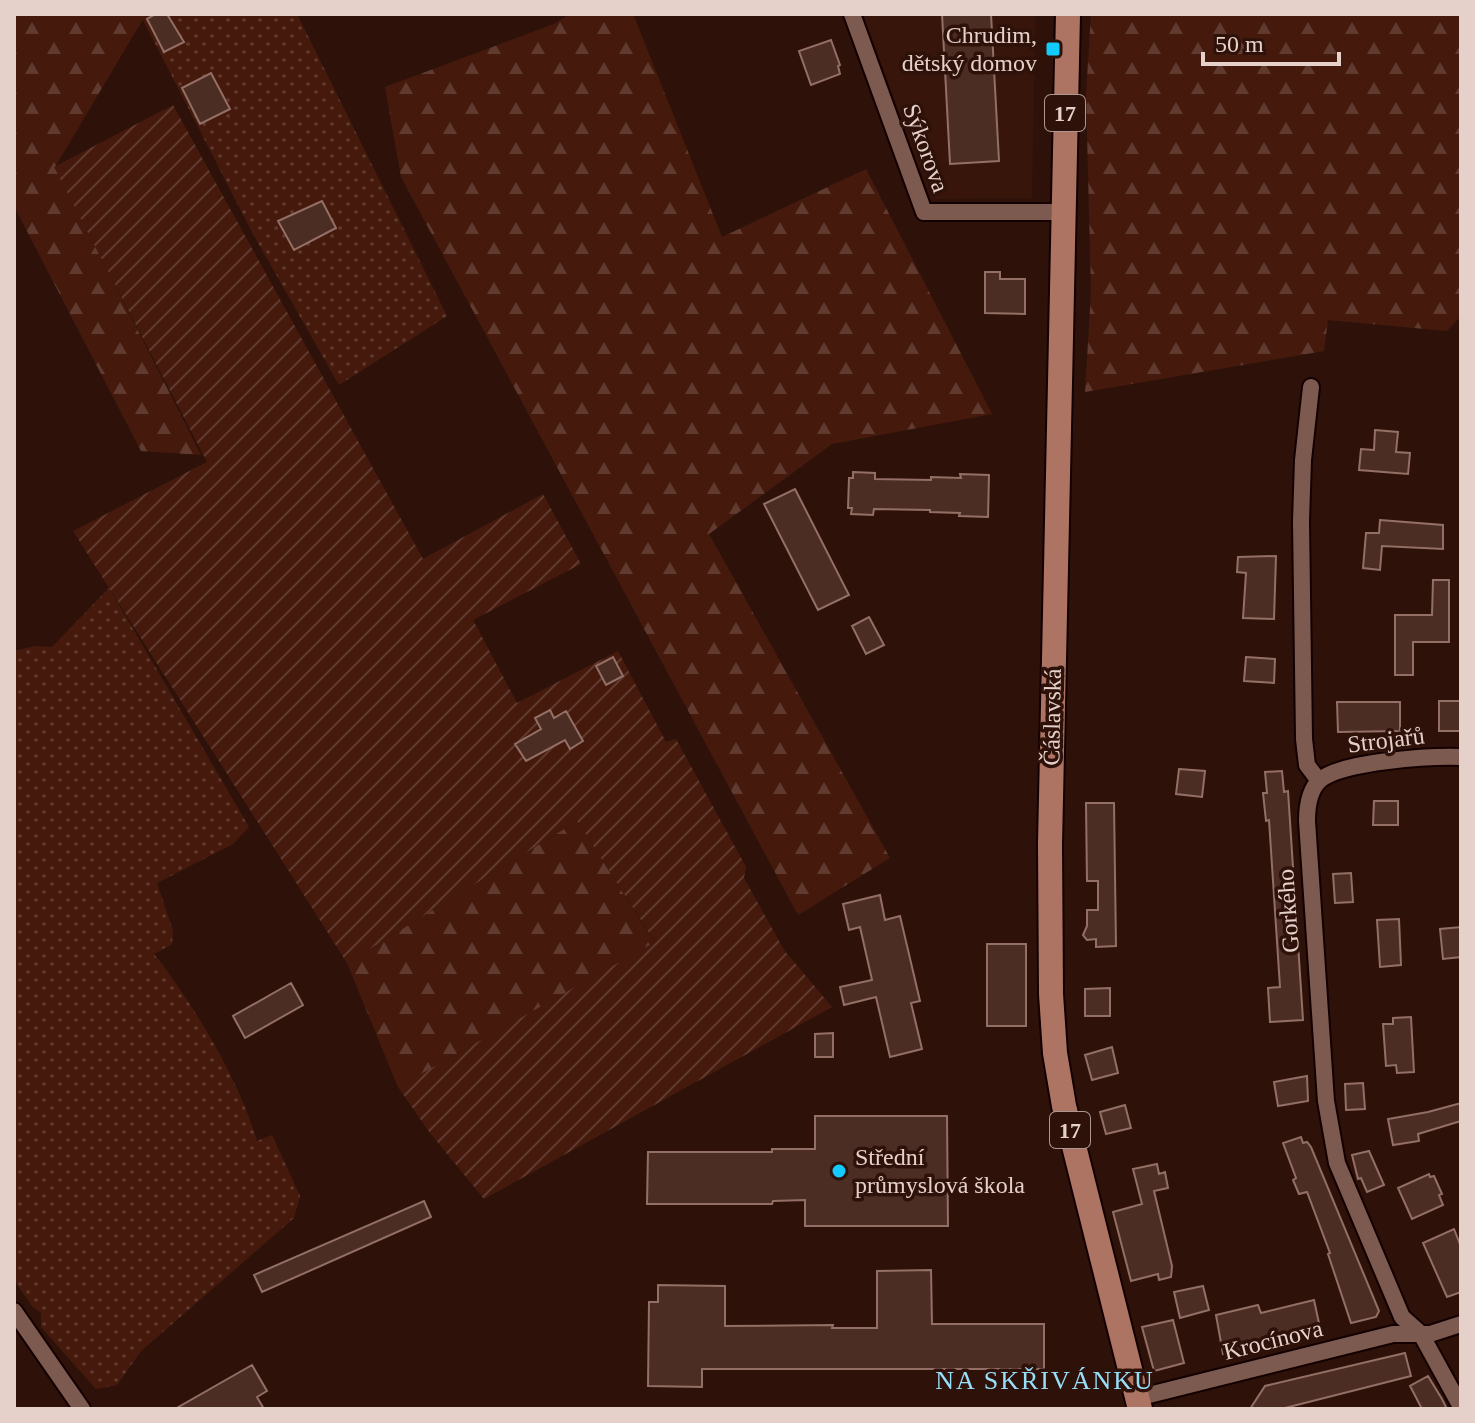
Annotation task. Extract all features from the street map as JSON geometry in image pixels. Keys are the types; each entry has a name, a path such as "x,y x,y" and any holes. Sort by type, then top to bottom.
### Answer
{"main road":[{"name":"Čáslavská","path":"1068,14 1050,844 1052,1018 1064,1106 1138,1404"}],"street":[{"name":"Sýkorova","path":"852,14 924,212 1063,212"},
{"path":"1311,387 1303,460 1301,521 1304,739 1307,765 1319,781"},
{"name":"Strojařů","path":"1319,781 1350,768 1461,757"},
{"name":"Gorkého","path":"1319,781 1309,801 1307,821 1331,1139 1337,1163 1402,1317 1421,1334 1461,1407"},
{"path":"14,1311 82,1409"},
{"name":"Krocínova","path":"1138,1404 1393,1334 1421,1334 1461,1324"}],"shaded area":[{"path":"863,14 1035,14 1032,198 931,199"}],"green space":[{"path":"14,14 140,14 143,19 55,167 201,455 141,451 14,206"},
{"path":"140,14 297,14 447,316 339,385 253,234"},
{"path":"570,14 633,14 722,237 866,169 992,414 832,444 709,534 890,858 798,915 401,177 385,87 554,24"},
{"path":"1091,14 1461,14 1461,316 1447,331 1328,320 1324,351 1085,392 1091,291 1086,94"},
{"path":"173,105 423,559 543,494 581,564 473,620 517,703 618,651 666,742 676,739 746,867 744,878 784,950 832,1007 484,1199 430,1133 398,1087 655,942 577,821 347,963 73,531 207,462 54,167"},
{"path":"109,588 249,827 233,844 157,883 173,931 172,944 154,954 184,995 227,1068 257,1141 272,1135 300,1196 294,1218 141,1351 117,1385 96,1389 41,1327 41,1313 32,1306 14,1280 14,651 35,646 52,647"},
{"path":"577,821 655,943 398,1087 347,963"}],"building":[{"path":"156,14 167,14 184,42 164,52 147,19"},
{"path":"942,14 991,14 999,161 950,164"},
{"path":"831,40 840,74 811,85 799,51"},
{"path":"211,73 230,109 200,124 182,88"},
{"path":"322,201 336,228 294,250 278,221"},
{"path":"985,272 1000,272 1000,279 1025,279 1025,314 985,313"},
{"path":"1375,430 1398,432 1396,452 1410,453 1408,474 1359,470 1361,449 1374,450"},
{"path":"853,472 875,473 875,479 931,480 931,477 961,478 960,474 989,475 988,517 959,516 960,513 930,510 874,509 873,515 851,514 852,508 848,508 849,478 853,478"},
{"path":"795,489 849,595 818,610 764,504"},
{"path":"1380,520 1443,525 1443,549 1382,546 1380,570 1363,568 1366,533 1379,533"},
{"path":"1276,556 1274,619 1243,618 1246,573 1237,572 1238,557"},
{"path":"1433,580 1449,580 1449,642 1413,642 1413,675 1395,675 1395,615 1432,615"},
{"path":"869,617 884,645 866,654 852,626"},
{"path":"613,657 623,676 606,685 596,666"},
{"path":"1246,657 1275,659 1274,683 1244,681"},
{"path":"1439,701 1461,701 1461,731 1439,731"},
{"path":"1337,702 1400,702 1400,731 1338,732"},
{"path":"550,710 554,718 566,711 583,741 570,749 565,740 526,761 515,744 541,729 535,718"},
{"path":"1179,769 1205,771 1202,797 1176,794"},
{"path":"1282,771 1284,792 1288,791 1303,1020 1270,1022 1268,988 1280,987 1269,820 1266,821 1263,793 1267,793 1265,772"},
{"path":"1374,801 1398,801 1398,825 1373,825"},
{"path":"1086,803 1114,803 1116,946 1096,947 1096,939 1087,940 1083,935 1087,926 1087,910 1098,910 1098,881 1087,881"},
{"path":"1351,873 1353,902 1335,903 1333,874"},
{"path":"880,895 885,920 900,916 920,1001 911,1003 922,1049 890,1057 876,997 844,1005 840,987 872,980 860,927 849,930 843,904"},
{"path":"1399,919 1401,965 1380,967 1377,920"},
{"path":"1461,927 1461,957 1443,959 1440,929"},
{"path":"987,944 1026,944 1026,1026 987,1026"},
{"path":"291,983 303,1005 245,1038 233,1016"},
{"path":"1110,988 1110,1016 1085,1016 1085,989"},
{"path":"1411,1017 1414,1072 1397,1073 1396,1065 1386,1066 1383,1024 1393,1024 1393,1018"},
{"path":"833,1033 833,1057 815,1057 815,1034"},
{"path":"1112,1047 1118,1073 1092,1080 1085,1055"},
{"path":"1307,1076 1308,1101 1278,1106 1274,1082"},
{"path":"1363,1083 1365,1109 1346,1110 1345,1084"},
{"path":"1461,1103 1461,1121 1418,1134 1419,1141 1393,1145 1388,1119"},
{"path":"1125,1105 1131,1128 1106,1134 1100,1112"},
{"path":"815,1116 947,1116 948,1226 805,1226 805,1200 773,1201 772,1204 647,1204 648,1152 815,1149"},
{"path":"1301,1137 1303,1143 1307,1142 1311,1147 1379,1311 1376,1317 1351,1323 1307,1192 1299,1194 1283,1143"},
{"path":"1369,1151 1384,1185 1367,1192 1361,1178 1358,1179 1352,1155"},
{"path":"1157,1164 1159,1174 1165,1172 1168,1188 1154,1191 1172,1266 1171,1277 1159,1280 1158,1274 1131,1281 1113,1212 1142,1204 1133,1169"},
{"path":"1429,1174 1430,1177 1434,1176 1443,1205 1412,1219 1398,1188"},
{"path":"424,1201 431,1217 262,1292 254,1275"},
{"path":"1454,1229 1461,1247 1461,1292 1447,1297 1423,1243"},
{"path":"931,1270 932,1324 1044,1324 1044,1369 702,1369 702,1387 648,1386 649,1302 658,1302 658,1285 725,1286 725,1326 833,1325 832,1328 877,1328 877,1271"},
{"path":"1203,1286 1209,1310 1180,1318 1174,1292"},
{"path":"1314,1300 1322,1337 1311,1333 1223,1354 1216,1315 1258,1305 1261,1313"},
{"path":"1173,1320 1184,1363 1154,1371 1142,1327"},
{"path":"1405,1353 1411,1376 1281,1409 1250,1409 1265,1386"},
{"path":"252,1365 267,1391 257,1397 264,1409 175,1409"},
{"path":"1428,1376 1447,1409 1422,1409 1410,1386"}],"place":[{"name":"Chrudim, dětský domov","path":"1053,49"},
{"name":"Střední průmyslová škola","path":"839,1171"}],"district":[{"name":"NA SKŘIVÁNKU","path":"1045,1380"}]}
